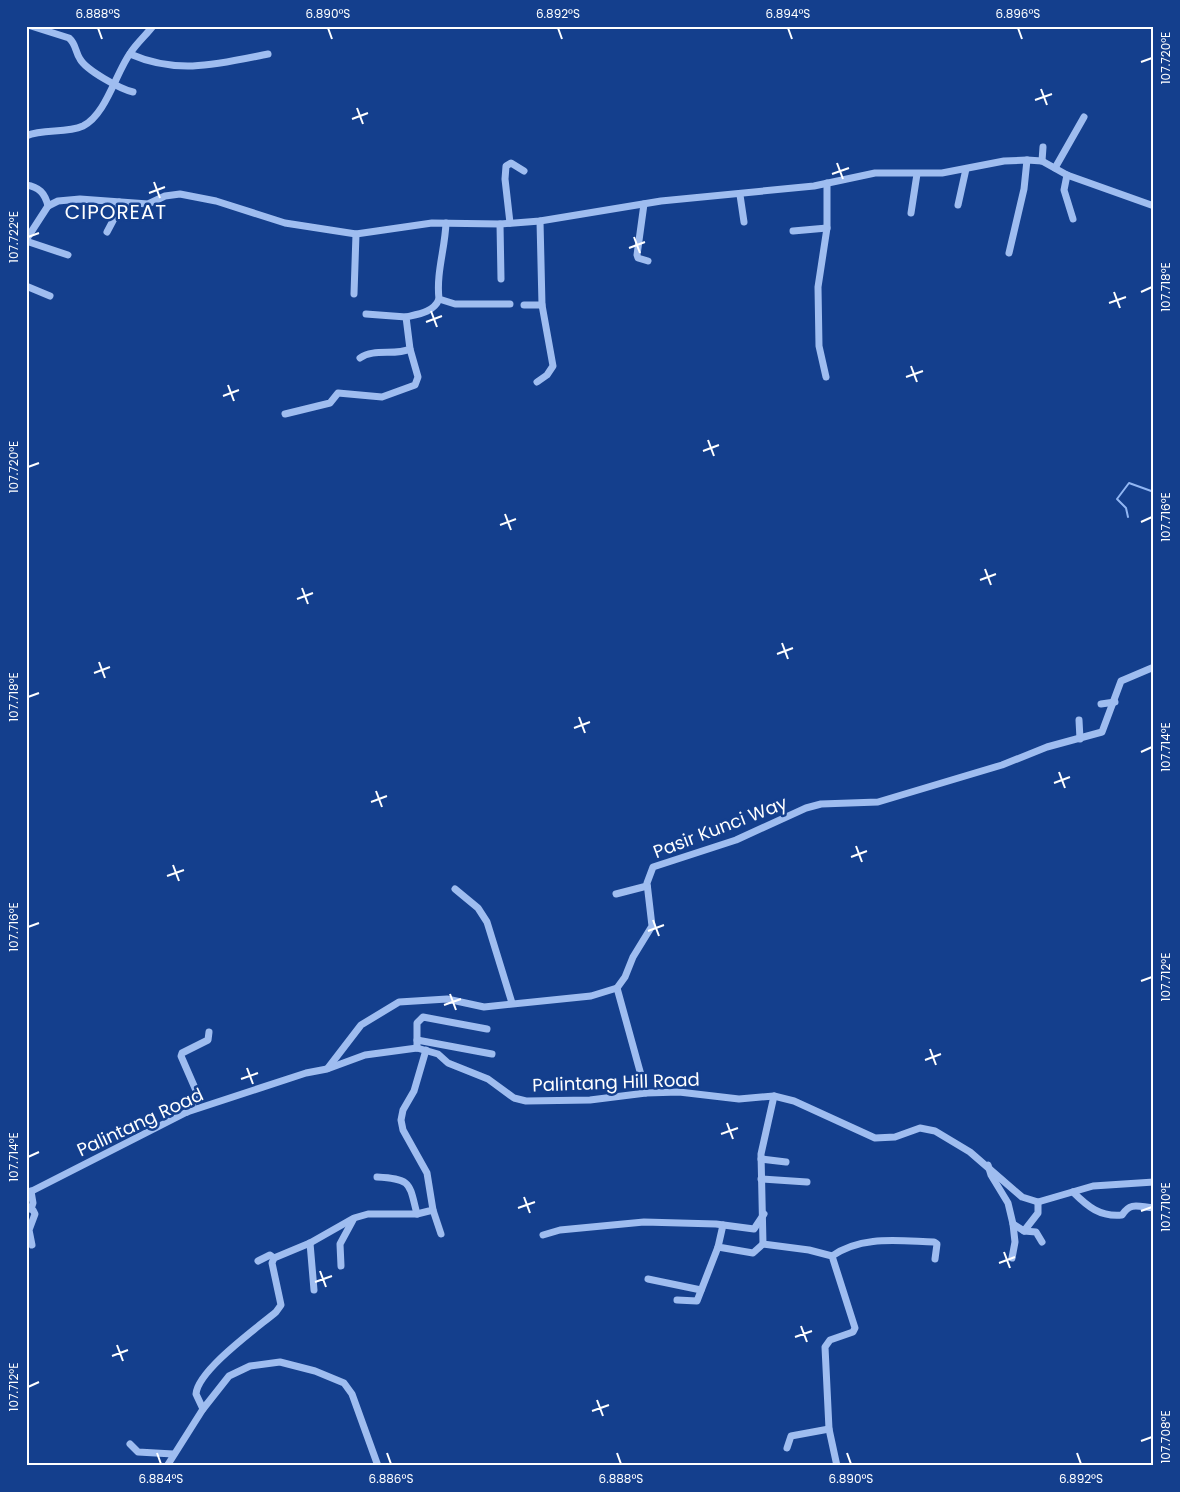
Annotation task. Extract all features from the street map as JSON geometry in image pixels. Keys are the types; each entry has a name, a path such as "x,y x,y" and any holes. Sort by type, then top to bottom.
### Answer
{"street":[{"path":"31,26 69,38 74,42 79,58 87,67 133,92"},
{"path":"26,136 86,125 98,111 130,54 154,26"},
{"path":"130,54 148,62 180,67 201,67 268,54"},
{"path":"1056,168 1084,117"},
{"path":"1042,161 1043,147"},
{"path":"1009,253 1024,189 1027,160"},
{"path":"68,255 26,240 48,206 58,201 80,198 148,204 165,196 180,194 216,201 280,222 338,233 356,234 432,223 500,224 540,221 644,204 740,195 828,183 875,173 917,174 966,169 1004,161 1027,160 1042,161 1067,175 1154,206"},
{"path":"510,223 505,179 506,166 511,163 524,171"},
{"path":"958,206 966,169"},
{"path":"911,213 917,174"},
{"path":"1067,175 1064,190 1073,219"},
{"path":"826,377 819,346 818,287 827,228 828,183"},
{"path":"26,185 38,189 44,194 48,206"},
{"path":"740,195 744,222"},
{"path":"107,232 116,215 119,202"},
{"path":"644,204 637,255 638,258 648,261"},
{"path":"537,382 546,375 552,366 542,305 540,221"},
{"path":"366,314 406,317 427,312 436,305 439,298 438,275 445,240 446,223"},
{"path":"500,224 501,279"},
{"path":"793,230 827,228"},
{"path":"354,294 356,234"},
{"path":"26,286 50,296"},
{"path":"439,298 456,304 510,304"},
{"path":"524,305 542,305"},
{"path":"285,414 330,403 338,393 382,397 415,385 418,378 410,349 406,317"},
{"path":"360,358 366,354 402,352 410,349"},
{"name":"Pasir Kunci Way","path":"617,988 625,977 632,957 652,926 647,886 650,871 658,864 736,840 806,808 821,804 878,802 1102,732 1124,678 1154,668"},
{"path":"1102,704 1115,702"},
{"path":"1079,720 1080,739"},
{"path":"616,894 647,886"},
{"path":"455,889 478,908 487,922 512,1003"},
{"path":"327,1069 361,1025 399,1002 447,999 484,1007 591,996 617,988 646,1093"},
{"path":"487,1029 423,1017 417,1023 417,1044 492,1054"},
{"path":"187,1112 198,1095 181,1056 182,1053 208,1040 209,1032"},
{"name":"Palintang Hill Road","path":"327,1069 365,1055 417,1044 426,1050 438,1054 448,1063 488,1079 514,1098 526,1101 590,1100 646,1093 685,1092 739,1099 774,1096 794,1101 875,1138 895,1137 920,1128 944,1134 988,1165 1022,1197 1038,1202"},
{"path":"426,1050 414,1091 403,1110 401,1120 403,1130 427,1174 433,1210 441,1234"},
{"name":"Palintang Road","path":"28,1192 187,1112 306,1073 327,1069"},
{"path":"718,1247 753,1253 763,1244 764,1214 761,1159 774,1096"},
{"path":"761,1159 786,1162"},
{"path":"988,1165 991,1175 1008,1203 1015,1242 1012,1258"},
{"path":"377,1177 393,1178 406,1182 411,1190 417,1214"},
{"path":"761,1179 807,1182"},
{"path":"1024,1231 1038,1213 1038,1202 1102,1185 1154,1182"},
{"path":"28,1192 33,1203 29,1208 35,1214 30,1230 32,1244"},
{"path":"1073,1192 1089,1208 1099,1213 1122,1215 1127,1207 1131,1206 1154,1208"},
{"path":"203,1409 196,1391 209,1371 281,1305 272,1263 274,1258 310,1243 354,1218 368,1214 417,1214 433,1210"},
{"path":"543,1235 560,1230 644,1222 754,1228 764,1214"},
{"path":"341,1266 340,1244 354,1218"},
{"path":"1013,1224 1024,1231 1036,1232 1042,1242"},
{"path":"677,1300 697,1300 718,1247 723,1225"},
{"path":"763,1244 809,1250 832,1256 851,1245 890,1239 934,1242 938,1244 935,1259"},
{"path":"310,1243 314,1290"},
{"path":"258,1261 270,1255 274,1258"},
{"path":"832,1256 854,1331 830,1340 825,1347 829,1429 837,1466"},
{"path":"648,1279 701,1290"},
{"path":"167,1466 203,1409 230,1376 250,1366 280,1362 315,1370 344,1383 352,1394 378,1466"},
{"path":"787,1448 791,1436 829,1429"},
{"path":"130,1444 138,1452 173,1454"}],"waterway":[{"path":"1128,517 1126,508 1117,499 1129,483 1154,492"}],"district":[{"name":"CIPOREAT","path":"116,212"}]}
